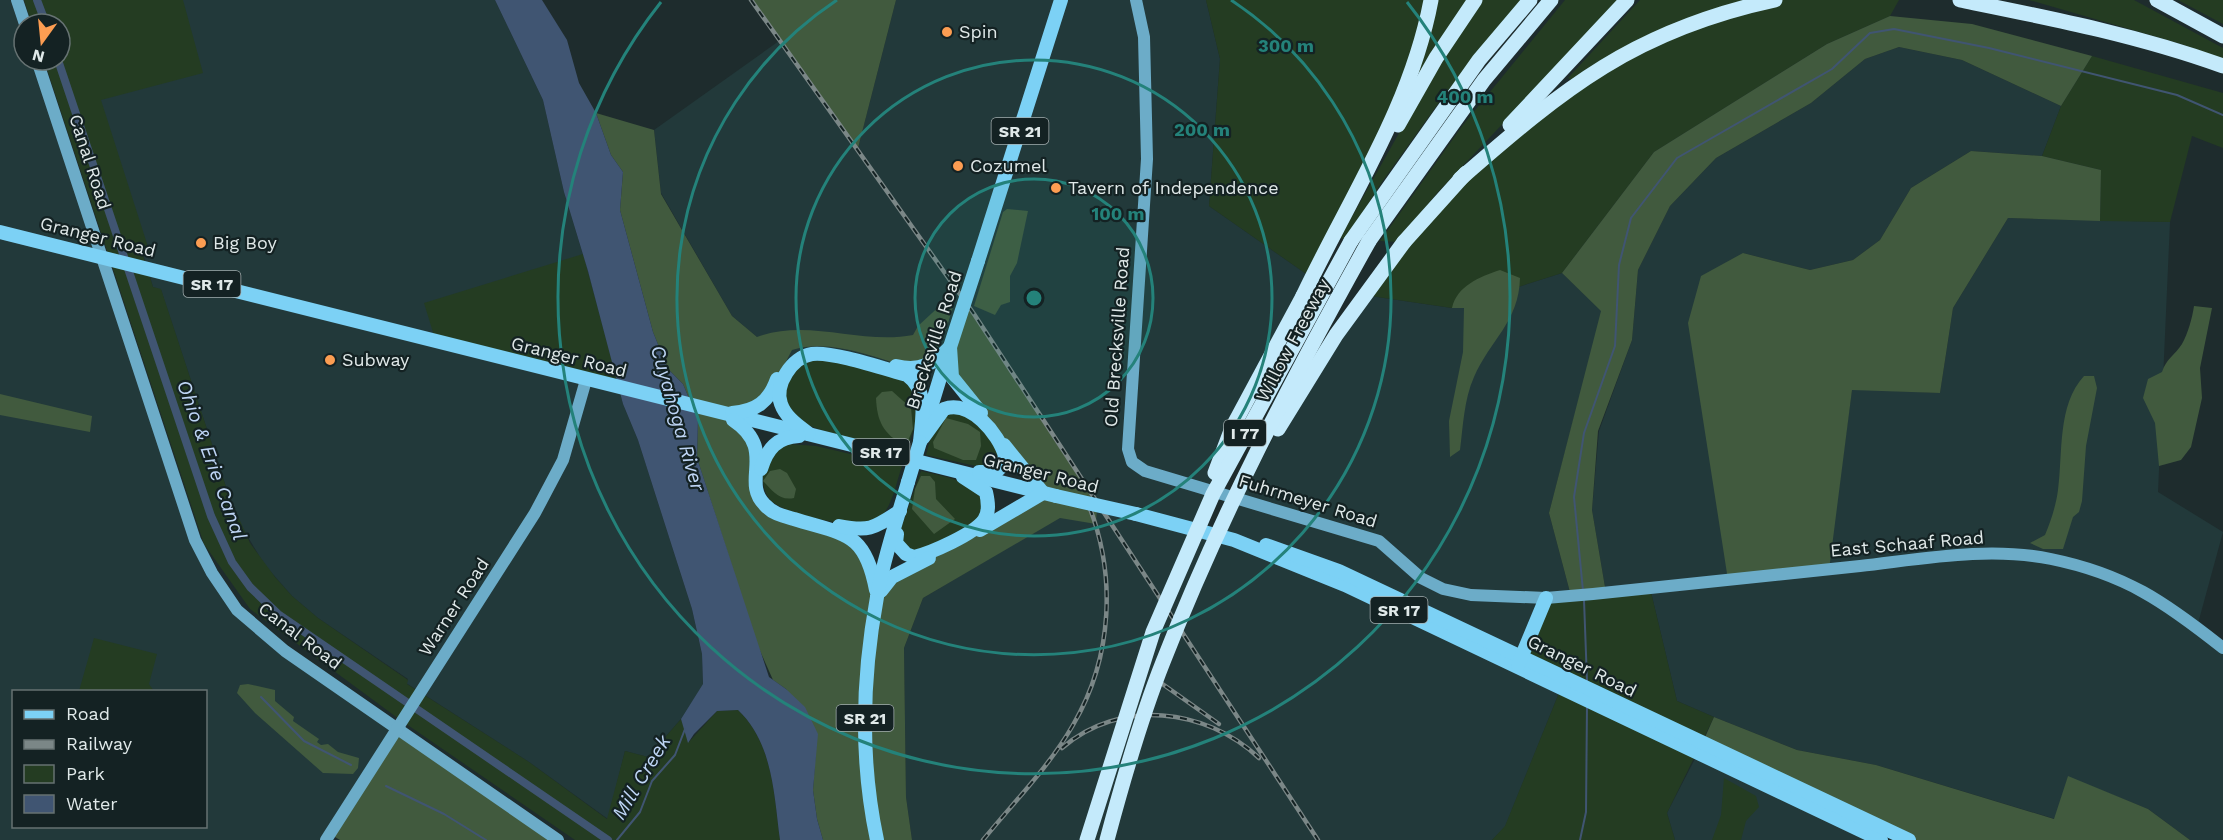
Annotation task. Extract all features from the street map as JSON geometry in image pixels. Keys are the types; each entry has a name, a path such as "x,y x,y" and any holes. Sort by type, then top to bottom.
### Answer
{"highway":[{"path":"1356,196 1413,68 1431,0"},
{"path":"1153,632 1232,428 1303,296 1331,237 1436,58 1475,0"},
{"name":"Willow Freeway","path":"1087,840 1153,632 1214,494 1351,241 1479,60 1530,0"},
{"name":"Willow Freeway","path":"1107,840 1143,716 1190,596 1290,384 1369,241 1484,80 1551,0"},
{"path":"1190,596 1274,436 1304,385 1364,295 1404,242 1627,0"},
{"path":"1460,180 1540,110 1611,61 1689,24 1775,0"},
{"path":"1960,0 2065,21 2164,46 2223,66"},
{"path":"2003,0 2065,21"},
{"path":"2157,0 2223,36"}],"main road":[{"name":"Brecksville Road","path":"877,840 864,758 867,666 877,596 920,442 1060,0"},
{"name":"Granger Road","path":"0,232 109,257 586,380 1234,540 1337,576 1611,706 1881,840"},
{"path":"724,414 750,410 765,402 786,362 806,349 825,348 913,369 932,364 950,347"},
{"path":"877,596 892,577 1049,495 952,377 950,347"},
{"path":"811,436 789,417 781,404 780,391 791,366 811,354 884,368 907,375 916,382 924,403 920,442"},
{"path":"920,442 944,409 960,407 974,412 1002,449 1004,462 1000,469 992,473 950,469"},
{"path":"724,414 750,433 756,445 756,486 761,501 776,514 853,539 871,565 877,596"},
{"path":"811,436 781,439 766,455 760,475 762,489 773,505 794,515 861,530 872,529 900,511"},
{"path":"900,511 896,543 906,554 914,557 928,554 977,527 986,518 988,504 986,492 950,469"},
{"path":"1520,662 1546,598"},
{"name":"Granger Road","path":"1611,706 1909,840"}],"street":[{"name":"Old Brecksville Road","path":"1131,462 1128,448 1147,159 1144,37 1136,0"},
{"name":"Canal Road","path":"41,72 109,257 195,540 212,573 237,610 285,651 401,725 558,840"},
{"name":"Warner Road","path":"326,840 535,513 563,460 586,380"},
{"name":"Fuhrmeyer Road","path":"1131,462 1145,471 1379,541 1421,578 1443,589 1471,595 1546,598 1571,596"},
{"name":"East Schaaf Road","path":"1571,596 1983,553 2049,558 2097,571 2147,592 2223,648"}],"shaded area":[{"path":"0,0 17,0 20,12 12,12 12,72 41,72 195,540 237,610 399,728 326,840 0,840"},
{"path":"58,0 495,0 543,100 564,192 588,271 623,404 638,440 692,609 702,654 703,685 681,719 648,757 625,751 608,819 529,762 406,683 408,679 318,618 292,596 264,564 238,520 229,496 161,290 153,287 142,251 149,253 72,39 72,12 62,12"},
{"path":"896,0 1206,0 1220,59 1209,206 1312,278 1232,428 1194,526 1222,536 1274,436 1364,295 1452,308 1562,273 1602,311 1549,513 1571,596 1561,688 1505,827 1492,840 912,840 906,797 904,648 923,598 1060,517 1094,501 966,303 939,382 883,368 791,366 732,316 661,193 654,130 779,41 857,152"},
{"path":"1899,47 1962,60 2061,106 2042,156 1971,151 1911,188 1880,240 1853,260 1810,270 1743,253 1828,569 1852,389 1940,393 1953,308 2008,218 2170,222 2158,492 2223,532 2197,627 2223,648 2223,840 2190,840 2148,809 2068,777 2055,819 1876,765 1797,750 1714,717 1677,701 1650,588 1606,593 1592,510 1599,431 1632,340 1638,270 1670,206 1716,158 1811,103 1865,59"},
{"path":"1698,753 1881,840 1675,840 1667,813"}],"green space":[{"path":"24,0 183,0 203,73 101,100 150,253 142,252 153,287 161,289 229,496 250,543 292,596 318,618 408,680 407,684 529,762 607,819 625,751 648,757 681,719 689,742 717,711 738,710 750,723 765,754 770,770 780,840 575,840 399,719 250,609 204,544 48,72 72,72 72,12 28,12"},
{"path":"751,0 896,0 857,152"},
{"path":"1206,0 1431,0 1420,49 1312,278 1209,206 1220,59"},
{"path":"1438,0 1467,0 1417,79"},
{"path":"1481,0 1521,0 1440,101 1382,182 1346,239 1340,238 1421,94"},
{"path":"1565,0 1620,0 1437,193 1397,242 1380,241 1463,125"},
{"path":"1640,0 1758,0 1571,80 1568,78"},
{"path":"1775,0 1899,0 1890,16 1827,44 1654,152 1562,273 1452,308 1364,295 1433,207 1611,61"},
{"path":"2029,0 2134,0 2223,48 2223,59 2181,44"},
{"path":"2178,0 2223,0 2223,24"},
{"path":"1890,16 1972,24 2092,56 2061,106 1962,60 1899,47 1865,59 1811,103 1716,158 1670,206 1638,270 1632,340 1598,431 1592,510 1606,593 1571,596 1549,513 1601,311 1562,273 1654,152 1827,44"},
{"path":"2092,56 2223,93 2223,148 2192,136 2170,222 2100,221 2101,170 2042,156 2061,106"},
{"path":"596,113 654,130 661,194 732,316 757,337 796,330 874,337 913,335 918,326 945,301 954,304 939,344 926,358 916,363 904,366 834,347 806,347 792,350 779,375 750,410 750,433 761,501 842,534 871,565 892,577 1042,493 952,377 950,347 965,303 1097,505 1096,524 1060,518 923,598 904,648 906,797 912,840 823,840 813,790 817,734 786,689 773,680 757,644 697,458 698,420 683,384 668,369 653,332 620,210 623,172 611,155"},
{"path":"1971,151 2042,156 2101,170 2100,221 2008,218 1953,308 1940,393 1852,390 1829,570 1728,580 1688,323 1701,276 1743,253 1810,270 1853,260 1880,240 1911,188"},
{"path":"1007,209 1028,211 1017,263 1010,276 1010,302 1001,305 995,315 974,306 1003,212"},
{"path":"583,254 619,387 436,342 424,303"},
{"path":"1500,270 1520,278 1515,307 1474,377 1466,404 1460,450 1450,457 1449,421 1463,352 1464,308 1452,308 1459,294 1470,283"},
{"path":"2194,306 2212,308 2200,368 2202,398 2191,447 2181,460 2159,466 2155,423 2143,398 2148,379 2162,372 2182,344 2190,326"},
{"path":"819,357 890,374 902,380 912,389 917,399 918,411 907,449 820,430 795,416 786,399 788,378 796,369"},
{"path":"2084,376 2094,376 2097,388 2086,446 2082,501 2079,512 2073,517 2063,549 2043,549 2030,543 2045,535 2051,519 2058,490 2065,415 2075,388"},
{"path":"892,391 911,408 913,429 904,445 886,431 878,414 876,398 882,392"},
{"path":"0,394 92,416 90,432 0,415"},
{"path":"952,411 974,419 999,450 998,460 994,464 985,468 926,455 938,424"},
{"path":"946,418 968,424 980,432 981,446 976,460 963,460 934,448 933,442"},
{"path":"788,444 816,446 902,466 893,496 882,516 869,523 825,521 782,508 774,503 766,493 763,472 772,454"},
{"path":"780,469 787,473 796,489 794,498 780,497 763,481 770,471"},
{"path":"921,471 968,485 976,491 981,500 981,510 975,523 917,552 902,544 900,531"},
{"path":"921,476 930,476 935,482 936,499 955,519 934,534 912,509 915,489"},
{"path":"1650,588 1677,701 1714,717 1667,813 1675,840 1492,840 1505,826 1561,688 1522,657 1546,598"},
{"path":"94,638 157,654 149,684 153,690 79,690"},
{"path":"248,684 275,690 275,701 294,717 293,721 319,739 317,742 321,745 328,744 338,752 359,758 358,768 353,774 323,773 255,713 237,693 240,685"},
{"path":"1714,717 1797,750 1876,765 2054,819 2068,776 2148,809 2190,840 1909,840 1702,744"},
{"path":"399,728 558,840 340,840 330,834"},
{"path":"1724,778 1756,796 1759,807 1746,821 1741,840 1712,840 1721,815"}],"water":[{"name":"Cuyahoga River","path":"495,0 542,0 567,40 579,83 596,113 611,155 623,172 620,210 653,332 668,369 683,384 698,420 697,458 769,677 805,707 818,734 813,790 823,840 780,840 770,770 765,754 750,723 738,710 717,711 688,743 681,719 703,684 702,654 692,609 638,440 623,404 588,271 564,192 543,100"}],"waterway":[{"name":"Ohio & Erie Canal","path":"37,0 42,12"},
{"path":"1583,591 1574,497 1584,433 1615,346 1619,265 1631,218 1677,158 1832,69 1870,33 1894,29 1989,48 2177,95 2223,115"},
{"name":"Ohio & Erie Canal","path":"62,72 211,516 232,562 250,587 278,614 608,840"},
{"path":"1584,600 1587,681"},
{"path":"261,697 304,741 351,765"},
{"path":"1580,840 1586,812 1587,705"},
{"name":"Mill Creek","path":"617,840 640,812 652,781 675,755 685,729"},
{"path":"386,786 444,814 486,840"}],"railway":[{"path":"751,0 974,314 1318,840"},
{"path":"983,840 1042,770 1063,740 1086,699 1096,671 1103,643 1106,586 1097,529 1087,501"},
{"path":"1154,678 1219,724"},
{"path":"1062,748 1085,732 1110,721 1136,716 1162,716 1189,720 1214,728 1238,741 1259,758"}],"place":[{"name":"Spin","path":"947,32"},
{"name":"Cozumel","path":"958,166"},
{"name":"Tavern of Independence","path":"1056,188"},
{"name":"Big Boy","path":"201,243"},
{"name":"Subway","path":"330,360"}]}
